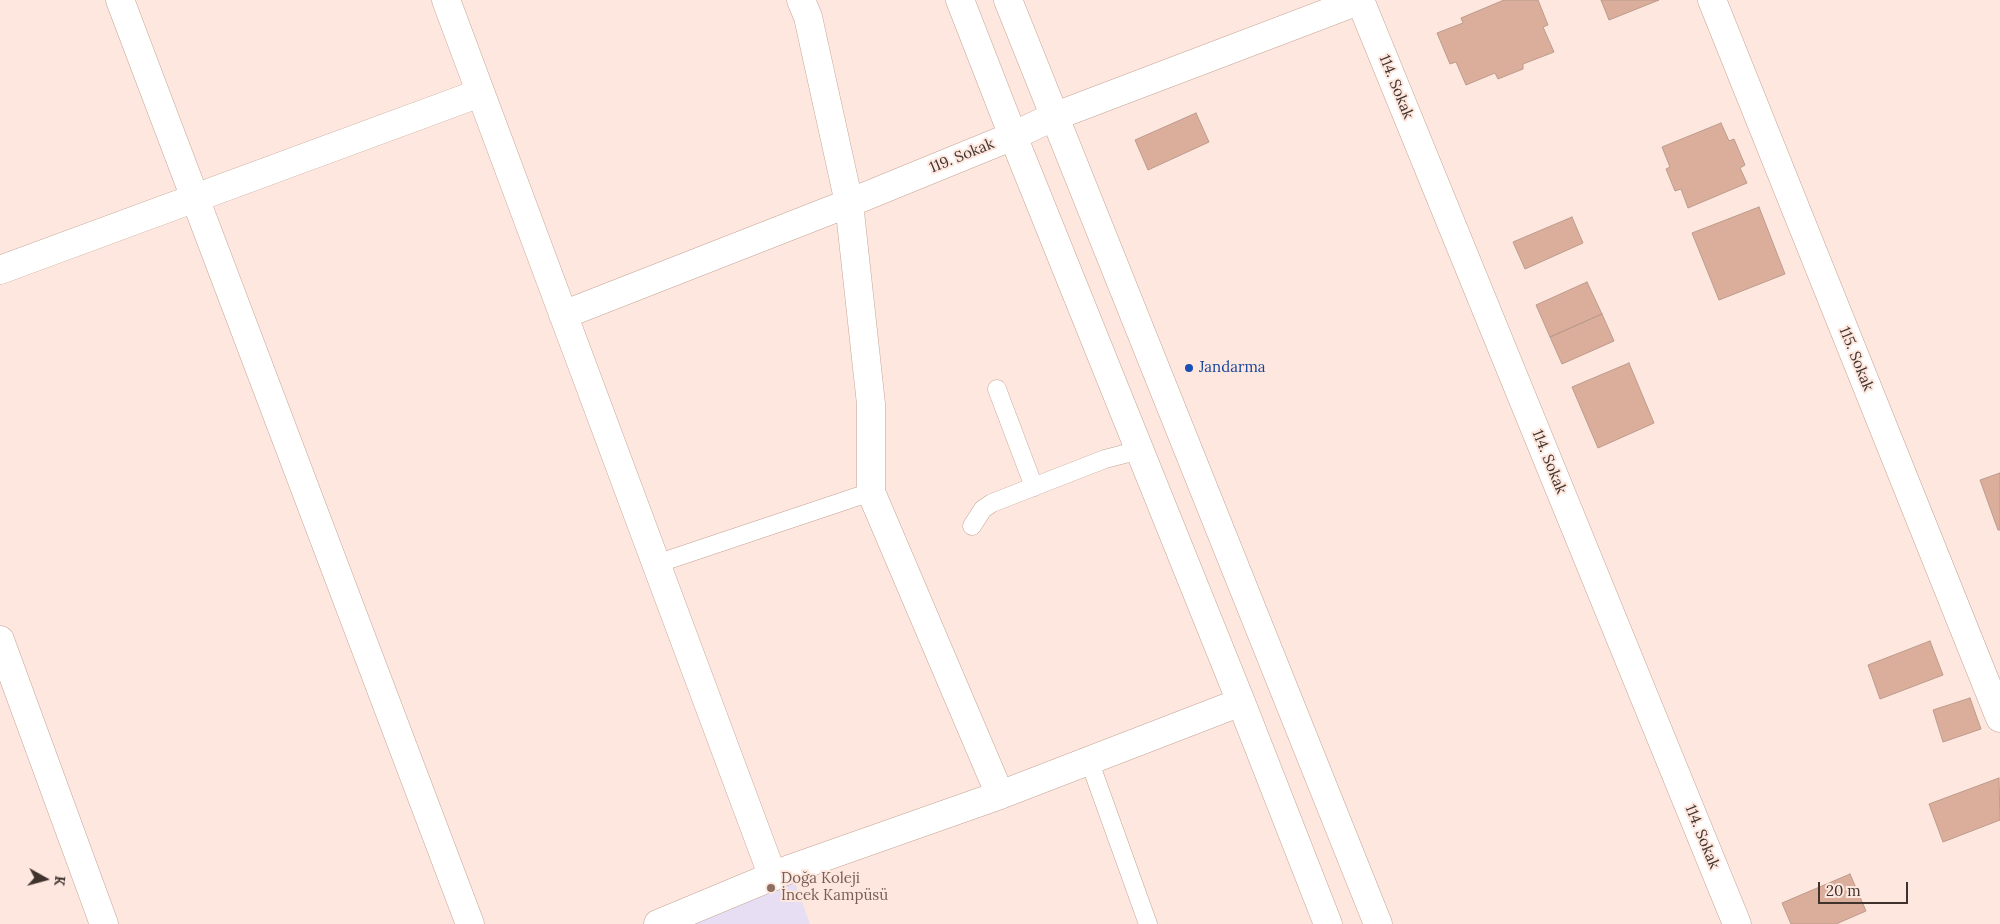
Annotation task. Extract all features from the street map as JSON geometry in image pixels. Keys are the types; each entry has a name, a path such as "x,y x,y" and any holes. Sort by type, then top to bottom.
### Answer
{"street":[{"path":"120,0 470,924"},
{"path":"446,0 773,877"},
{"path":"801,0 808,17 849,203 871,404 872,492 1000,795"},
{"path":"960,0 1328,924"},
{"path":"1008,0 1378,924"},
{"name":"119. Sokak","path":"563,315 849,203 1013,136 1053,116 1361,0"},
{"name":"114. Sokak","path":"1361,0 1737,924"},
{"name":"115. Sokak","path":"1712,0 2000,718"},
{"path":"0,270 480,93"},
{"path":"0,640 104,924"},
{"path":"658,924 790,869 1000,795 1241,702"}],"lane":[{"path":"997,389 1034,487"},
{"path":"972,526 984,509 992,503 1105,459 1140,450"},
{"path":"656,564 872,492"},
{"path":"1089,760 1148,924"}],"shaded area":[{"name":"Doğa Koleji İncek Kampüsü","path":"790,869 810,924 658,924"}],"building":[{"path":"1504,0 1538,0 1548,25 1543,27 1554,52 1523,64 1523,69 1498,79 1495,73 1466,85 1456,62 1450,64 1437,33 1463,23 1461,18"},
{"path":"1601,0 1659,0 1609,20"},
{"path":"1196,113 1209,142 1148,170 1135,140"},
{"path":"1721,123 1729,141 1734,139 1745,165 1740,168 1747,183 1688,208 1681,189 1675,191 1666,169 1670,167 1662,147"},
{"path":"1759,207 1785,274 1719,300 1692,233"},
{"path":"1572,217 1583,243 1525,269 1513,242"},
{"path":"1587,282 1602,314 1550,337 1536,305"},
{"path":"1602,314 1614,341 1562,364 1550,337"},
{"path":"1629,363 1654,423 1598,448 1572,387"},
{"path":"2000,473 2000,530 1998,530 1980,480"},
{"path":"1930,641 1943,675 1880,699 1868,665"},
{"path":"1970,698 1981,729 1943,742 1933,710"},
{"path":"1999,778 2000,820 1943,842 1929,804"},
{"path":"1850,874 1866,911 1836,924 1791,924 1782,903"}],"place":[{"name":"Jandarma","path":"1189,368"},
{"name":"Doğa Koleji İncek Kampüsü","path":"771,888"}]}
